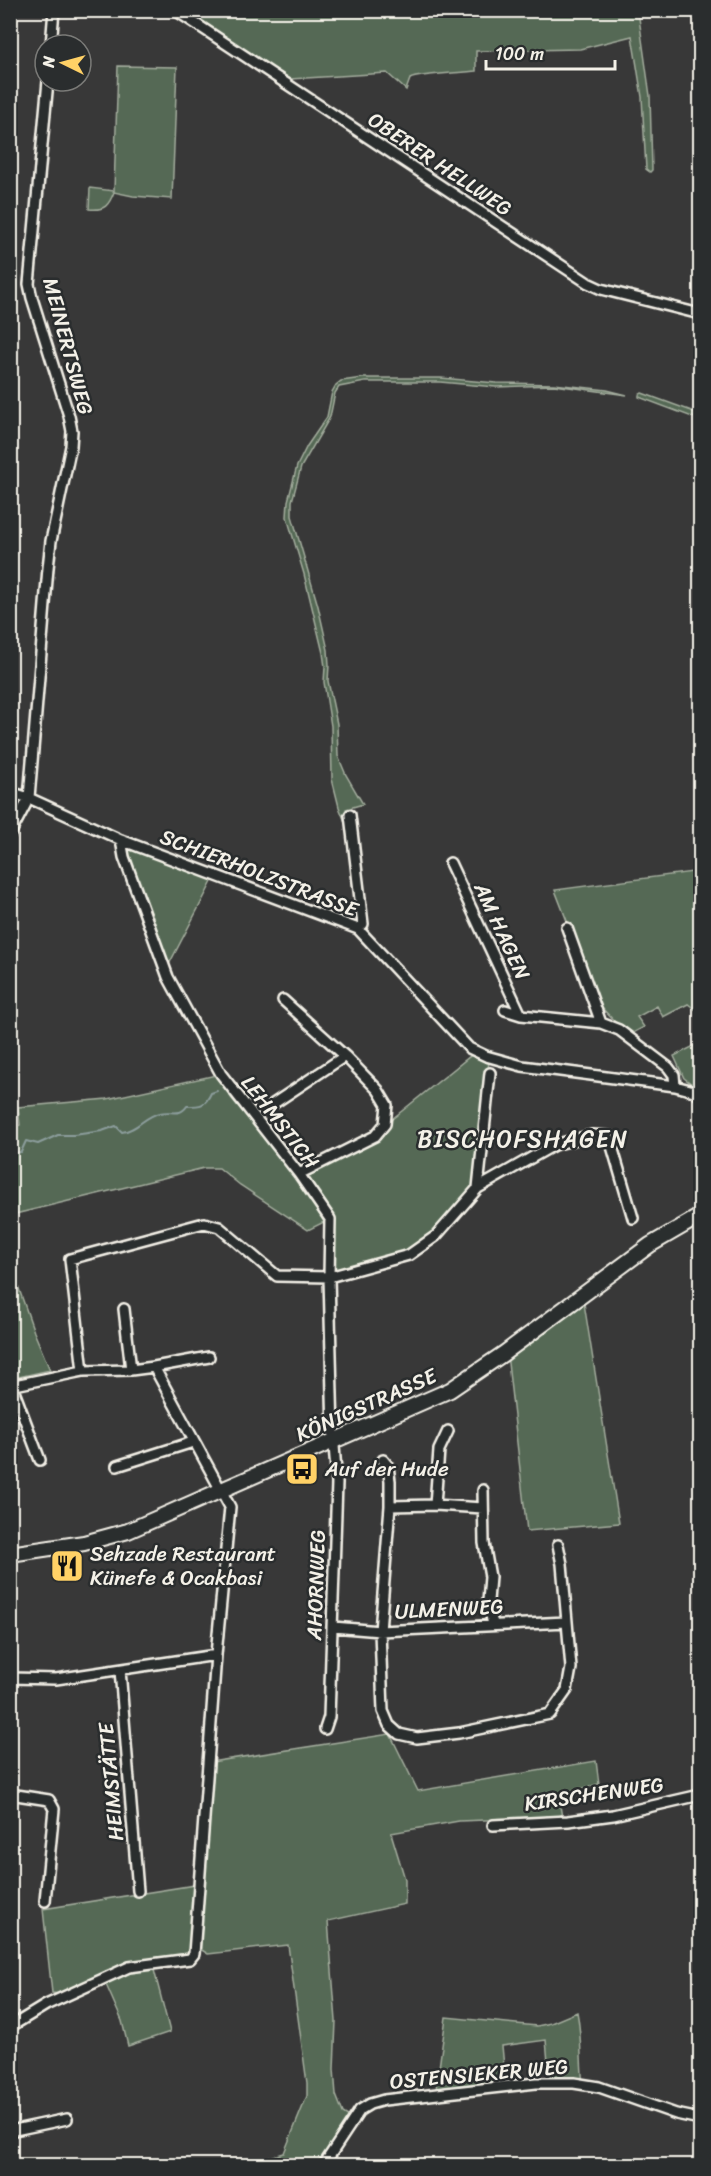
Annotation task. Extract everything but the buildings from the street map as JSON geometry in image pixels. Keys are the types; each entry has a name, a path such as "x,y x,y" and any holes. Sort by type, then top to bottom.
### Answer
{"main road":[{"name":"KÖNIGSTRASSE","path":"10,1554 84,1543 128,1531 450,1390 503,1354 650,1245 700,1216"}],"street":[{"path":"52,33 54,10"},
{"name":"OBERER HELLWEG","path":"175,10 588,283 601,289 700,314"},
{"name":"MEINERTSWEG","path":"29,798 51,541 71,446 72,431 29,284 47,93"},
{"name":"SCHIERHOLZSTRASSE","path":"10,792 29,798 121,840 358,929 469,1048 486,1056 522,1066 675,1086 694,1091 700,1096"},
{"path":"10,834 29,798"},
{"path":"350,815 363,924 358,929"},
{"name":"LEHMSTICH","path":"121,840 124,857 168,977 178,998 220,1074 299,1174 330,1219 329,1277 334,1442"},
{"name":"AM HAGEN","path":"450,862 521,1015"},
{"path":"567,928 601,1023"},
{"path":"283,1000 345,1056 378,1090 387,1105 386,1124 375,1136 299,1174"},
{"name":"AM HAGEN","path":"505,1010 521,1015 601,1023 619,1030 668,1067 674,1075 675,1086"},
{"path":"273,1104 345,1056"},
{"path":"478,1188 490,1073"},
{"path":"83,1371 70,1259 204,1223 219,1227 277,1276 329,1277 409,1255 436,1236 478,1188 554,1145 592,1135 609,1136 633,1218"},
{"path":"124,1309 131,1370"},
{"path":"40,1460 11,1386 83,1371 131,1370 209,1358"},
{"path":"10,2026 46,2005 129,1967 190,1959 194,1954 216,1655 230,1507 154,1367"},
{"path":"435,1505 439,1450 448,1431"},
{"path":"117,1466 194,1442"},
{"name":"AHORNWEG","path":"326,1729 329,1716 333,1627 337,1483 334,1442"},
{"path":"383,1460 388,1466 390,1506 380,1631 383,1711 389,1725 399,1734 417,1738 459,1733 550,1714 567,1690 571,1668 562,1564 558,1545"},
{"path":"483,1490 484,1544 490,1577 488,1601 493,1625"},
{"path":"390,1506 435,1505 483,1508"},
{"name":"ULMENWEG","path":"333,1627 380,1631 566,1622"},
{"path":"10,1678 56,1678 216,1655"},
{"name":"HEIMSTÄTTE","path":"120,1670 138,1891"},
{"path":"10,1794 49,1800 54,1809 45,1901"},
{"name":"KIRSCHENWEG","path":"493,1825 568,1821 613,1815 700,1795"},
{"name":"OSTENSIEKER WEG","path":"323,2166 360,2109 384,2100 536,2083 574,2083 599,2087 676,2114 700,2119"},
{"path":"10,2131 67,2118"}],"green space":[{"path":"181,11 638,11 650,96 652,170 650,172 646,169 642,97 632,36 580,49 476,51 476,71 415,77 410,79 406,90 387,73 290,79"},
{"path":"118,66 177,67 172,199 114,192 106,206 89,209 90,188 114,191"},
{"path":"363,378 441,378 496,383 554,384 607,390 627,395 554,385 496,387 440,382 365,382 339,387 335,393 330,417 301,467 292,501 292,516 328,650 328,681 337,724 338,756 363,804 346,809 348,829 339,807 332,779 331,726 324,682 323,653 304,574 287,517 288,501 297,466 307,446 327,417 332,392 341,381"},
{"path":"642,393 700,414 700,420 639,397"},
{"path":"132,848 214,878 167,968 127,852"},
{"path":"700,871 700,1013 688,1004 663,1017 657,1006 637,1017 644,1027 631,1034 618,1025 600,1006 555,890"},
{"path":"700,1043 700,1090 684,1078 674,1056"},
{"path":"474,1053 489,1061 476,1187 434,1235 413,1250 335,1272 332,1218 305,1173 377,1138 392,1119"},
{"path":"216,1075 232,1099 297,1177 324,1222 308,1230 240,1185 219,1168 204,1168 11,1215 11,1128 20,1125 18,1107 107,1099"},
{"path":"10,1263 50,1370 14,1378 10,1372"},
{"path":"583,1297 619,1523 527,1531 507,1354"},
{"path":"390,1734 418,1791 596,1761 599,1784 558,1795 562,1817 459,1821 391,1833 405,1879 405,1904 328,1921 336,2021 334,2069 336,2095 343,2113 351,2118 321,2165 263,2165 264,2159 284,2153 307,2096 307,2083 288,1945 208,1954 197,1947 211,1762"},
{"path":"195,1885 191,1949 186,1955 139,1961 122,1966 60,1994 52,1993 43,1909"},
{"path":"153,1966 170,2032 128,2046 122,2021 104,1980 129,1970"},
{"path":"577,2012 583,2085 550,2084 546,2040 502,2046 506,2088 435,2097 446,2017 537,2026"}],"waterway":[{"path":"10,1153 21,1152 26,1141 38,1144 58,1135 102,1131 116,1126 122,1132 128,1131 154,1115 178,1112 187,1106 202,1104 207,1101 211,1093 217,1091"}],"place":[{"name":"Auf der Hude","path":"302,1469"},
{"name":"Sehzade Restaurant Künefe & Ocakbasi","path":"67,1566"}],"district":[{"name":"BISCHOFSHAGEN","path":"523,1139"}]}
